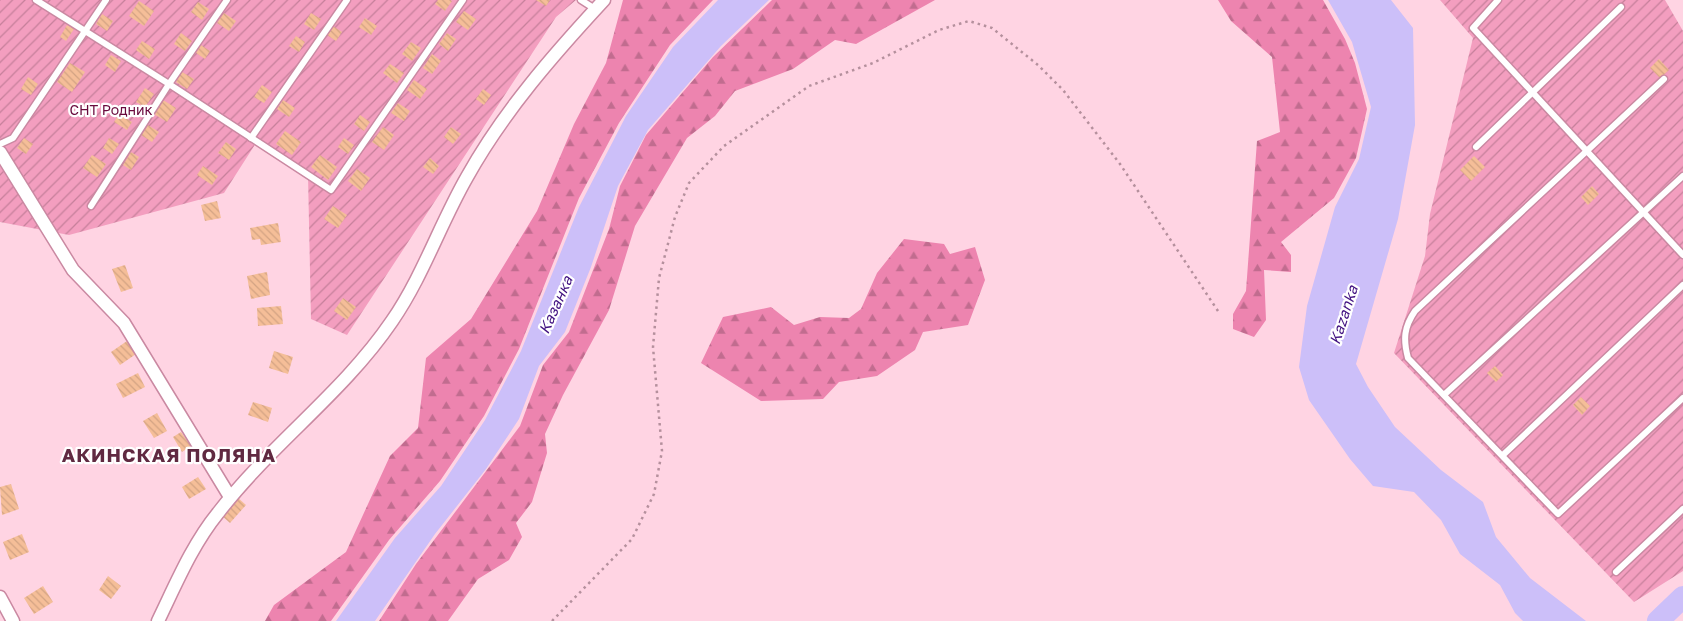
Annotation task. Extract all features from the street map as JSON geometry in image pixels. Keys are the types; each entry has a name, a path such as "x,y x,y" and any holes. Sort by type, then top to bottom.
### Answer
{"street":[{"path":"158,621 196,544 230,497 314,413 368,354 392,321 416,282 467,177 508,116 554,55 600,5"},
{"path":"0,152 73,270 124,323 230,497"},
{"path":"0,597 13,621"}],"lane":[{"path":"36,0 331,190 463,0"},
{"path":"0,144 13,138 106,0"},
{"path":"91,206 169,84 227,0"},
{"path":"251,138 347,0"},
{"path":"581,0 600,5"},
{"path":"1498,0 1472,28 1683,255"},
{"path":"1476,147 1621,7"},
{"path":"1664,79 1415,311 1408,321 1403,340 1408,358 1445,394 1558,514 1683,398"},
{"path":"1445,394 1683,176"},
{"path":"1503,455 1683,285"},
{"path":"1616,572 1683,509"}],"path":[{"path":"552,621 632,539 654,494 662,451 653,347 659,278 675,217 689,183 724,146 809,86 873,63 939,30 968,21 992,28 1038,65 1063,90 1120,164 1220,314"}],"green space":[{"name":"СНТ Родник","path":"0,0 576,0 556,17 347,335 311,319 308,175 256,143 224,193 69,235 0,222"},
{"path":"623,0 713,0 670,45 619,123 579,198 519,349 484,416 440,481 389,540 331,621 265,621 274,605 346,552 390,456 418,428 426,358 471,319 537,211 574,124 606,63"},
{"path":"772,0 935,0 856,44 835,40 793,69 735,91 715,116 687,138 635,226 609,310 563,395 545,434 547,453 532,502 516,523 522,537 509,560 478,579 448,621 379,621 416,564 520,426 543,365 569,332 609,229 620,186 646,135 713,57"},
{"path":"1218,0 1323,0 1345,39 1355,63 1367,109 1356,158 1334,198 1281,242 1291,255 1291,272 1264,270 1266,320 1254,337 1233,329 1233,314 1246,291 1257,141 1280,132 1272,57 1231,21"},
{"path":"1440,0 1665,0 1683,31 1683,571 1634,602 1394,353 1425,256 1430,214 1473,38"},
{"path":"904,239 944,244 950,254 975,247 985,280 968,325 923,332 915,350 877,376 839,382 823,399 761,401 701,363 723,317 771,307 794,325 820,317 849,318 861,309 877,273"}],"water":[{"name":"Казанка","path":"718,0 769,0 721,46 648,130 618,186 591,267 565,332 539,366 519,419 486,469 435,534 375,621 336,621 395,538 441,486 485,420 521,351 579,207 626,116 673,47"},
{"name":"Kazanka","path":"1328,0 1391,0 1413,28 1415,125 1398,219 1356,364 1368,387 1395,427 1441,470 1483,502 1496,537 1530,578 1586,621 1523,621 1515,613 1500,585 1460,554 1441,520 1414,492 1373,486 1350,459 1309,400 1299,367 1307,306 1335,207 1359,159 1371,107 1352,42"}],"building":[{"path":"438,0 452,1 445,11 435,4"},
{"path":"536,0 550,0 546,6"},
{"path":"139,1 154,11 144,26 129,16"},
{"path":"198,2 209,9 202,20 191,12"},
{"path":"464,11 476,19 468,30 456,22"},
{"path":"224,13 236,21 229,31 217,23"},
{"path":"311,13 321,19 314,30 304,24"},
{"path":"102,14 113,21 107,31 96,24"},
{"path":"365,18 377,26 371,35 359,27"},
{"path":"67,25 74,29 66,41 60,37"},
{"path":"333,26 342,32 336,41 327,35"},
{"path":"181,33 192,41 185,51 174,44"},
{"path":"447,33 456,39 448,51 439,44"},
{"path":"296,36 305,42 299,52 289,46"},
{"path":"142,41 155,49 149,59 136,50"},
{"path":"411,42 421,48 412,61 402,54"},
{"path":"201,45 210,51 205,59 196,53"},
{"path":"432,54 441,61 432,74 423,68"},
{"path":"111,55 121,61 115,72 105,65"},
{"path":"1659,59 1669,70 1660,78 1650,68"},
{"path":"70,63 85,72 72,92 57,82"},
{"path":"390,64 404,73 397,83 383,73"},
{"path":"182,72 194,79 187,89 176,82"},
{"path":"28,77 38,84 31,95 21,89"},
{"path":"414,80 427,89 420,99 407,90"},
{"path":"262,85 272,92 264,103 254,97"},
{"path":"145,88 154,94 145,107 136,102"},
{"path":"483,89 491,95 484,105 476,99"},
{"path":"163,100 176,108 167,122 154,114"},
{"path":"283,100 295,108 289,117 277,109"},
{"path":"398,103 410,111 404,121 391,113"},
{"path":"119,114 132,122 127,130 114,122"},
{"path":"360,115 370,122 364,131 354,124"},
{"path":"148,125 159,132 152,142 141,135"},
{"path":"383,127 394,135 384,150 372,142"},
{"path":"451,127 461,134 453,144 444,137"},
{"path":"285,131 301,142 292,155 276,144"},
{"path":"24,138 33,144 26,154 17,148"},
{"path":"109,138 119,144 112,154 103,148"},
{"path":"344,138 354,145 348,154 338,147"},
{"path":"226,142 236,149 229,160 218,153"},
{"path":"131,152 139,157 131,170 123,165"},
{"path":"92,155 106,164 97,177 83,168"},
{"path":"320,155 337,167 328,180 311,167"},
{"path":"1474,156 1485,167 1471,181 1460,170"},
{"path":"430,158 439,166 433,174 423,167"},
{"path":"203,166 218,176 212,185 197,175"},
{"path":"357,169 370,178 361,191 348,181"},
{"path":"1592,186 1599,194 1588,205 1581,197"},
{"path":"217,201 221,218 205,221 201,205"},
{"path":"333,206 347,215 338,228 324,219"},
{"path":"278,223 281,242 261,245 260,239 252,240 250,228"},
{"path":"125,265 133,288 121,292 112,269"},
{"path":"267,272 270,295 251,299 247,276"},
{"path":"343,298 356,307 347,320 334,311"},
{"path":"281,306 283,324 258,326 257,308"},
{"path":"127,341 136,354 120,365 111,352"},
{"path":"274,351 293,357 288,374 269,368"},
{"path":"1495,366 1503,375 1496,382 1487,373"},
{"path":"138,373 145,387 123,398 116,384"},
{"path":"1581,397 1590,406 1582,415 1573,405"},
{"path":"253,402 272,408 268,422 248,415"},
{"path":"157,413 167,431 154,438 143,421"},
{"path":"181,432 191,446 182,452 173,437"},
{"path":"198,477 206,489 189,499 182,487"},
{"path":"11,484 19,509 2,515 0,487"},
{"path":"237,497 246,505 230,523 221,515"},
{"path":"22,534 29,552 10,560 3,542"},
{"path":"108,576 121,586 111,599 99,590"},
{"path":"43,586 53,602 34,614 24,598"}],"waterway":[{"path":"1658,621 1683,597"}],"district":[{"name":"АКИНСКАЯ ПОЛЯНА","path":"169,455"}]}
